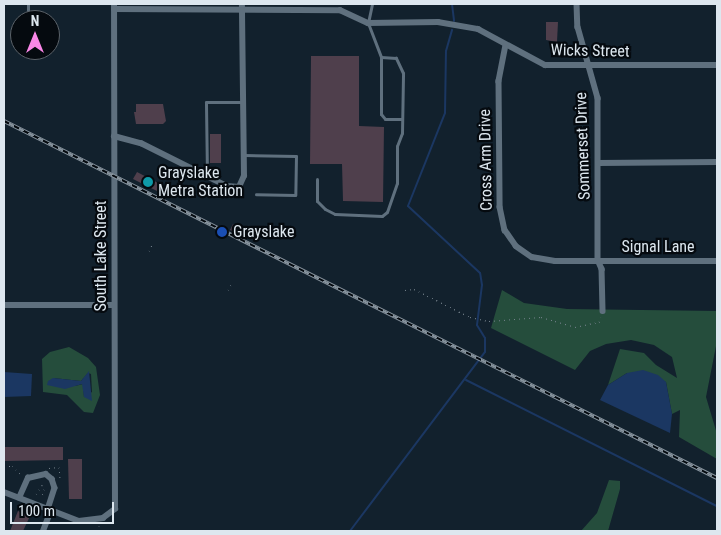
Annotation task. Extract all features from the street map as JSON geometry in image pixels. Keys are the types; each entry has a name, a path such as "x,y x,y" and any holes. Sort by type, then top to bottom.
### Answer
{"street":[{"path":"114,136 141,143 227,186 239,187 244,176 242,4"},
{"name":"Sommerset Drive","path":"577,4 578,26 598,98 598,260 602,269 603,311"},
{"name":"Wicks Street","path":"114,6 243,11 340,10 368,22 438,22 470,28 545,65 717,65"},
{"name":"South Lake Street","path":"50,510 79,521 103,518 115,509 114,6"},
{"name":"Cross Arm Drive","path":"506,45 499,81 500,207 505,230 516,246 532,257 554,261 598,260"},
{"path":"598,163 717,162"},
{"name":"Signal Lane","path":"598,260 717,261"},
{"path":"4,305 114,305"},
{"path":"19,498 28,478 46,474 52,479 55,488 43,531"},
{"path":"4,492 50,510"}],"lane":[{"path":"372,4 368,22 381,57 381,114 385,119 402,119"},
{"path":"317,180 317,201 325,210 335,214 382,216 387,212 397,183 397,146 402,134 400,62 396,58 381,57"},
{"path":"207,176 206,102 243,102"},
{"path":"244,154 296,156 295,195 256,194"}],"path":[{"path":"149,251 152,245"},
{"path":"228,290 232,285"},
{"path":"405,290 410,288 418,290 470,317 489,320 541,317 575,327 599,322 603,311"},
{"path":"4,466 12,466 24,476"},
{"path":"49,469 59,467 60,478"},
{"path":"36,494 42,485 44,489 42,497"},
{"path":"99,525 99,531"}],"green space":[{"path":"502,290 524,303 567,309 717,311 717,341 706,397 717,434 717,459 679,437 680,410 672,414 666,382 627,373 608,385 620,349 644,353 656,365 677,378 672,357 654,345 631,340 606,344 590,351 575,370 491,328"},
{"path":"69,347 88,358 96,367 100,395 93,413 84,412 67,395 43,392 42,359 50,352","holes":["88,373 91,374 92,392 84,397 83,384 75,386 53,378 81,381"]},
{"path":"609,480 620,481 620,489 608,531 581,531 597,513"}],"water":[{"path":"643,370 658,375 666,382 672,414 670,433 600,400 608,385 627,373"},
{"path":"89,371 92,401 84,397 82,384 65,389 47,385 48,381 53,378 81,381"},
{"path":"4,372 32,374 31,396 4,397"}],"building":[{"path":"546,22 558,22 557,42 546,40"},
{"path":"311,56 359,56 359,126 384,127 383,202 343,201 342,164 310,164"},
{"path":"136,104 163,104 166,121 163,124 136,124 134,112 136,112"},
{"path":"210,134 221,134 221,163 210,163"},
{"name":"Grayslake Metra Station","path":"137,172 162,185 159,192 133,179"},
{"path":"233,224 242,229 239,234 230,230"},
{"path":"4,447 63,447 63,460 4,461"},
{"path":"68,459 82,459 82,499 69,499"},
{"path":"18,511 30,516 23,531 10,531"}],"waterway":[{"path":"452,4 454,21"},
{"path":"350,531 485,352 485,338 477,325 482,285 480,273 408,206 445,113 446,51 452,30"},
{"path":"466,380 717,506"}],"railway":[{"path":"4,121 717,478"}],"place":[{"name":"Grayslake Metra Station","path":"148,182"},
{"name":"Grayslake","path":"222,232"}]}
